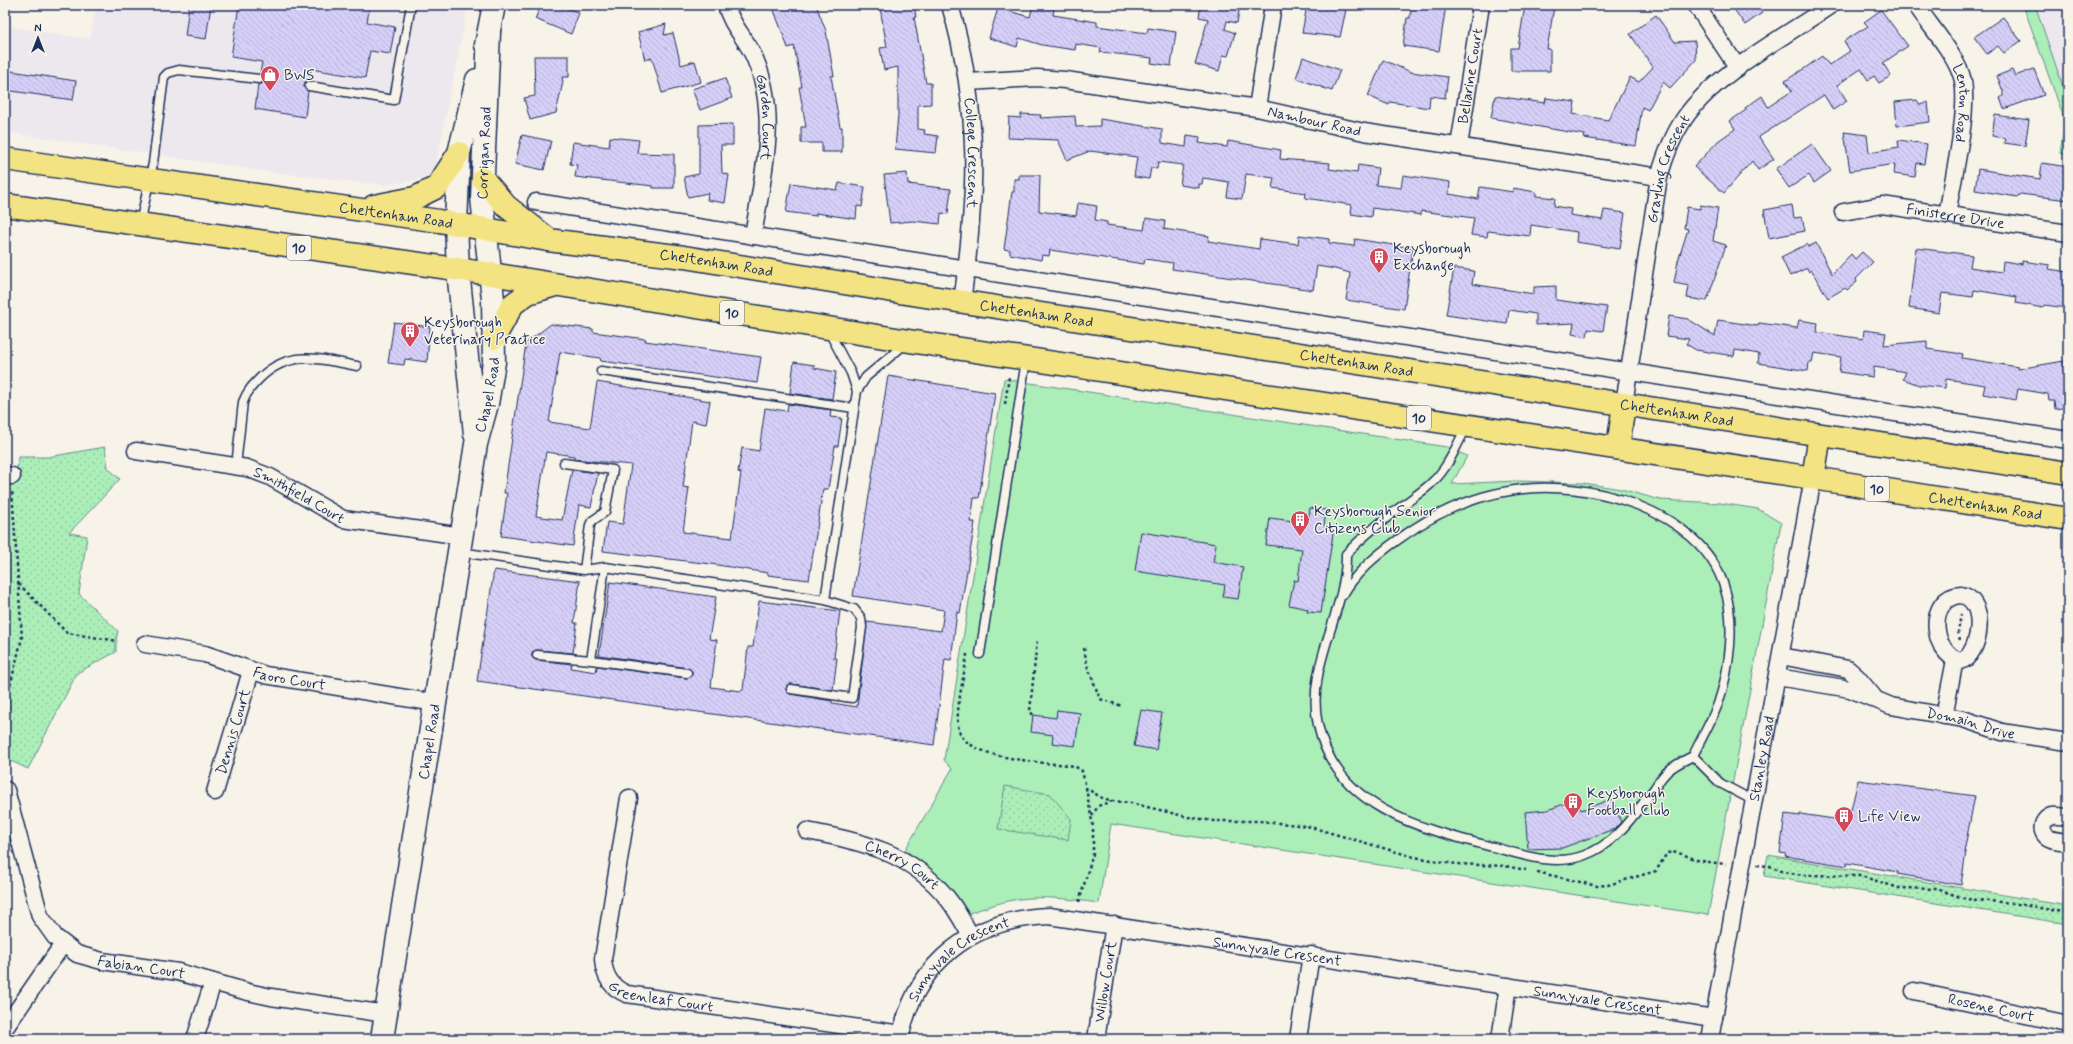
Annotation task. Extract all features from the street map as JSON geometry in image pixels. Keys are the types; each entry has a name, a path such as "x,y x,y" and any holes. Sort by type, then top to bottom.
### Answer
{"main road":[{"name":"Corrigan Road","path":"456,224 459,153 489,32 494,5"},
{"name":"Corrigan Road","path":"489,32 482,198 491,274"},
{"path":"357,209 415,198 437,186 459,153"},
{"name":"Cheltenham Road","path":"5,158 357,209 548,240 684,257 962,302 2068,473"},
{"path":"483,179 506,206 548,240"},
{"name":"Cheltenham Road","path":"5,205 491,274 909,341 1618,448 2068,519"},
{"name":"Chapel Road","path":"456,224 458,270 476,444"},
{"name":"Chapel Road","path":"382,1039 476,444 492,384 494,338 491,274"},
{"path":"494,338 513,304 528,293 555,285"},
{"path":"1618,448 1624,404"},
{"path":"1813,478 1820,435"}],"street":[{"name":"Garden Court","path":"726,5 737,31 755,58 768,106 768,141 753,236"},
{"name":"College Crescent","path":"950,5 960,41 968,82 972,114 975,174 962,302"},
{"path":"1257,108 1273,5"},
{"name":"Bellarine Court","path":"1459,146 1481,5"},
{"path":"1696,5 1738,68"},
{"name":"Grayling Crescent","path":"1624,404 1659,177 1668,148 1685,118 1715,86 1738,68 1831,5"},
{"name":"Lenton Road","path":"1916,5 1954,61 1964,84 1965,107 1947,215"},
{"name":"Nambour Road","path":"968,82 1037,78 1065,80 1257,108 1324,122 1345,129 1659,177"},
{"path":"536,202 2068,440"},
{"name":"Finisterre Drive","path":"1843,212 1882,205 2068,233"},
{"name":"Smithfield Court","path":"136,451 247,468 270,477 343,519 461,544"},
{"name":"Stanley Road","path":"1710,1039 1813,478"},
{"name":"Faoro Court","path":"145,644 204,654 251,671 284,678 436,703"},
{"name":"Domain Drive","path":"1781,656 1848,669 1876,698"},
{"path":"1944,716 1955,660"},
{"name":"Dennis Court","path":"216,792 251,671"},
{"name":"Domain Drive","path":"1777,677 1844,688 1876,698 1896,708 1967,720 2002,732 2068,742"},
{"name":"Fabian Court","path":"6,790 40,916 48,928 63,944 77,954 88,958 158,968 271,997 386,1014"},
{"name":"Greenleaf Court","path":"629,798 603,960 605,974 615,987 627,994 901,1036"},
{"path":"2068,817 2050,817 2044,821 2042,828 2048,838 2068,842"},
{"name":"Cherry Court","path":"807,831 852,839 894,854 919,870 936,885 949,900 971,936"},
{"name":"Sunnyvale Crescent","path":"901,1036 912,999 918,987 938,961 971,936 997,924 1031,917 1049,916 1714,1018"},
{"name":"Willow Court","path":"1096,1039 1114,925"},
{"path":"5,1028 63,944"},
{"path":"1298,1039 1311,955"},
{"path":"195,1039 213,982"},
{"path":"1500,1039 1508,986"},
{"name":"Rosene Court","path":"1914,991 2068,1024"}],"lane":[{"path":"309,86 394,100 411,5"},
{"path":"140,225 150,180 161,84 168,73 173,70 192,71 259,80"},
{"path":"827,328 837,351 851,373 857,391"},
{"path":"825,600 857,391 866,378 909,341"},
{"path":"980,654 1026,358"},
{"path":"236,466 243,402 246,394 268,371 279,363 293,359 312,359 357,366"},
{"path":"601,371 854,408"},
{"path":"1340,601 1353,581 1389,546 1422,523 1476,498 1516,490 1552,488 1594,493 1655,512 1685,531 1700,545 1718,571 1728,601 1730,639 1724,682 1718,704 1693,756 1668,771 1622,830 1611,840 1598,849 1570,859 1556,861 1543,859 1417,826 1369,801 1340,774 1324,743 1318,725 1316,692 1328,637 1340,601 1347,569 1346,554 1361,538 1427,488 1443,470 1459,439 1469,426"},
{"path":"564,463 613,470 605,512 592,521 590,525 584,570"},
{"path":"461,544 584,570 605,567 825,600 854,609 862,622 852,698 791,689"},
{"path":"591,660 605,567"},
{"path":"538,655 591,660 687,673"},
{"path":"1693,756 1720,783 1754,801"}],"path":[{"path":"1005,408 1009,378"},
{"path":"6,763 9,690 22,638 10,480"},
{"path":"18,583 67,633 118,641"},
{"path":"1033,715 1030,711 1036,640"},
{"path":"1084,648 1087,665 1100,699 1122,706"},
{"path":"968,649 958,720 960,734 965,741 981,751 999,756 1043,763 1075,766 1082,771 1092,817 1093,854 1079,902"},
{"path":"1086,788 1095,794 1113,801 1131,803 1195,818 1214,821 1260,821 1307,826 1414,858 1456,864 1506,866 1597,886 1608,885 1650,874 1659,867 1666,854 1673,852 1711,862 1770,866 1788,873 1803,875 1854,875 1876,879 1899,888 1937,889 1966,899 2012,903 2068,913"},
{"path":"1092,817 1098,806 1113,801"}],"shaded area":[{"path":"96,5 468,5 436,165 428,178 384,185 270,172 5,132 5,26 90,39"},
{"path":"2023,5 2068,5 2068,155 2060,153 2065,121"}],"green space":[{"path":"2023,5 2035,5 2068,101 2068,155 2060,153 2065,121"},
{"path":"1004,379 1447,447 1467,456 1452,484 1516,481 1583,483 1621,489 1660,500 1720,503 1758,509 1781,523 1708,915 1111,824 1099,903 1052,898 1028,898 1004,902 969,913 944,880 905,850 952,769 944,760"},
{"path":"105,447 108,468 120,479 69,533 87,536 79,594 118,631 116,652 77,673 28,769 13,762 5,761 5,482 16,483 18,457 48,457"},
{"path":"1005,786 1050,794 1071,819 1068,840 998,829"},
{"path":"1768,855 2068,906 2068,924 1764,876"}],"building":[{"path":"189,5 211,5 206,39 185,36"},
{"path":"239,5 370,5 367,22 395,27 390,54 370,51 365,78 311,69 309,81 305,82 304,86 308,91 305,117 255,109 258,84 262,84 264,80 264,76 260,74 262,62 231,57"},
{"path":"541,5 560,5 579,13 571,34 535,19"},
{"path":"772,5 816,5 826,31 834,76 831,76 840,127 842,127 842,152 822,152 822,143 801,143 801,127 806,127 799,87 802,87 794,46 788,48"},
{"path":"895,5 914,5 916,17 914,17 926,83 931,83 931,104 918,105 918,129 925,130 924,134 938,136 936,153 895,149 898,115 898,67 884,70 880,48 887,47 880,8"},
{"path":"1033,5 1054,9 1053,15 1097,22 1097,26 1147,33 1148,28 1176,32 1171,66 1151,63 1152,58 1100,52 1101,48 1076,44 1075,50 1042,45 1019,38 1017,47 989,38 998,8 1030,17"},
{"path":"1201,5 1240,5 1237,23 1227,21 1225,29 1235,33 1228,56 1223,55 1219,71 1195,64 1208,19 1199,17"},
{"path":"1307,5 1347,5 1340,37 1302,33"},
{"path":"1411,5 1446,5 1439,51 1403,46 1407,18 1410,18"},
{"path":"1525,5 1554,7 1547,49 1550,49 1550,71 1511,71 1511,48 1518,48"},
{"path":"1731,5 1756,5 1762,13 1745,25"},
{"path":"1881,10 1908,46 1883,63 1891,76 1879,83 1874,76 1868,80 1861,69 1837,85 1847,101 1833,110 1824,95 1759,137 1774,159 1758,170 1752,161 1724,193 1694,167 1718,141 1735,129 1730,121 1746,110 1745,108 1762,96 1768,107 1792,91 1785,81 1822,56 1829,65 1850,51 1844,41 1868,26 1864,22"},
{"path":"1656,15 1675,42 1695,41 1696,60 1670,88 1663,82 1648,110 1642,107 1636,146 1584,138 1585,135 1491,118 1495,96 1545,103 1546,98 1575,102 1573,114 1608,120 1630,77 1639,82 1653,67 1630,34"},
{"path":"2003,17 2021,41 2004,53 1998,46 1987,54 1974,37"},
{"path":"666,24 664,35 673,33 681,65 695,61 701,82 662,93 652,58 645,60 638,32"},
{"path":"534,56 569,56 569,77 562,77 563,82 556,113 530,120 524,98 535,96"},
{"path":"1303,57 1340,70 1332,91 1296,78"},
{"path":"1383,60 1411,72 1448,77 1445,98 1430,96 1429,108 1390,102 1389,105 1368,96"},
{"path":"2034,69 2044,95 2004,109 2000,98 2003,96 2003,91 1997,76 2012,70 2015,76"},
{"path":"5,70 76,81 73,100 5,90"},
{"path":"725,78 732,98 700,110 692,89"},
{"path":"1917,100 1920,105 1928,102 1930,122 1897,126 1895,102"},
{"path":"1021,114 1041,115 1040,118 1075,116 1076,127 1100,126 1100,119 1162,129 1162,143 1186,147 1187,135 1200,137 1199,143 1227,147 1228,141 1281,150 1280,159 1330,163 1329,169 1357,173 1358,165 1378,168 1376,185 1401,188 1403,175 1450,182 1449,194 1478,199 1480,187 1513,192 1513,188 1536,192 1536,196 1555,198 1554,206 1571,209 1570,215 1602,220 1604,210 1625,213 1620,249 1576,242 1577,232 1531,225 1530,236 1488,231 1487,237 1471,235 1474,218 1421,211 1421,215 1372,208 1371,217 1351,214 1352,205 1305,198 1306,193 1272,188 1274,178 1246,174 1242,199 1227,197 1229,182 1203,178 1202,184 1199,184 1199,188 1180,185 1183,165 1158,162 1157,169 1151,168 1149,179 1134,177 1137,157 1090,151 1067,160 1058,140 1008,138 1009,117 1021,118"},
{"path":"1995,115 2029,120 2025,146 2004,143 2005,138 1992,136"},
{"path":"733,124 733,145 721,145 722,173 729,175 725,203 707,200 708,193 688,197 684,177 699,174 699,125"},
{"path":"1844,132 1867,135 1869,152 1899,147 1898,140 1927,144 1924,164 1917,163 1915,177 1894,174 1895,164 1850,171"},
{"path":"522,135 551,141 544,170 515,164"},
{"path":"610,137 639,140 637,153 674,154 674,188 653,188 653,186 575,177 577,165 570,164 573,142 609,147"},
{"path":"1812,144 1831,171 1814,183 1809,175 1789,188 1776,169"},
{"path":"2042,163 2068,167 2068,200 2020,194 2017,197 1975,190 1978,169 2040,179"},
{"path":"907,173 908,184 951,189 948,214 941,213 940,224 913,221 890,223 884,175"},
{"path":"1019,175 1040,175 1039,211 1076,216 1078,203 1097,206 1095,220 1107,222 1107,225 1144,230 1146,218 1165,221 1164,229 1209,236 1208,241 1259,249 1260,239 1298,244 1299,235 1329,239 1329,243 1354,246 1355,239 1413,248 1404,309 1346,300 1350,273 1317,266 1313,290 1172,269 1173,263 1145,259 1144,264 1050,250 1049,256 1042,255 1041,260 1010,254 1010,250 1004,249 1012,192 1014,192 1014,179 1019,179"},
{"path":"791,183 837,190 839,183 865,187 862,207 857,206 856,219 816,213 816,216 786,212"},
{"path":"1700,205 1718,208 1713,241 1726,245 1707,301 1687,298 1689,286 1674,283 1678,261 1688,229 1684,228 1687,207 1700,209"},
{"path":"1792,205 1794,218 1802,217 1805,231 1769,238 1764,210"},
{"path":"1816,243 1832,274 1851,254 1855,259 1862,252 1873,262 1856,279 1857,282 1847,290 1845,288 1828,298 1811,270 1809,272 1807,268 1790,276 1781,257 1807,244 1808,247"},
{"path":"1916,248 1972,255 1970,267 2002,272 2003,261 2022,264 2022,261 2050,265 2049,269 2068,272 2068,308 2044,305 2043,308 2016,303 2017,297 1974,290 1973,297 1942,293 1939,313 1909,308"},
{"path":"1454,268 1474,271 1472,284 1534,294 1534,287 1556,286 1556,300 1607,307 1603,331 1588,329 1587,337 1572,334 1574,323 1536,325 1536,314 1509,310 1507,324 1446,315"},
{"path":"1669,316 1688,319 1715,336 1718,320 1758,326 1759,323 1797,328 1799,320 1818,323 1817,332 1863,339 1864,330 1886,333 1884,345 1927,341 1927,349 1963,354 1962,358 2018,367 2018,369 2064,361 2068,387 2068,407 2055,409 2054,401 2049,401 2048,394 2018,389 2016,400 1983,394 1985,385 1946,379 1945,388 1919,385 1903,379 1906,372 1874,367 1873,377 1839,372 1841,357 1814,353 1812,362 1809,362 1808,371 1758,363 1759,354 1735,350 1734,356 1696,350 1686,344 1689,339 1666,336"},
{"name":"Keysborough Veterinary Practice","path":"394,322 430,327 427,362 405,359 404,365 388,363"},
{"path":"551,324 593,329 593,332 646,339 645,341 761,357 757,383 601,361 600,358 560,352 549,422 590,428 597,382 710,401 706,424 692,421 683,487 689,488 683,532 732,538 741,473 738,472 742,448 759,451 765,408 787,411 788,404 831,410 830,417 842,418 838,446 835,446 828,489 823,489 809,580 768,575 768,573 711,564 603,551 607,522 623,524 631,465 574,459 574,456 546,452 536,516 562,520 572,470 598,473 591,507 579,505 573,546 501,536 507,493 504,493 526,343"},
{"path":"794,362 814,365 814,368 836,372 832,399 790,393"},
{"path":"888,376 995,393 979,498 974,498 971,522 975,522 960,613 957,612 951,660 945,659 934,745 477,681 494,570 580,581 574,623 577,623 573,653 537,650 532,652 532,657 536,660 572,664 571,668 596,672 597,666 686,678 692,674 692,671 688,668 599,655 610,582 716,597 709,639 717,640 711,687 741,691 743,690 748,647 753,647 759,601 840,611 834,658 837,658 833,690 791,684 787,685 786,691 790,694 857,707 867,622 941,631 944,610 853,596"},
{"name":"Keysborough Senior Citizens Club","path":"1310,508 1326,510 1324,526 1334,527 1321,613 1307,612 1308,609 1289,605 1294,580 1298,581 1302,549 1266,545 1270,518 1308,523"},
{"path":"1141,532 1216,544 1213,562 1243,567 1238,599 1223,597 1225,585 1135,571"},
{"path":"1057,710 1080,713 1075,746 1052,743 1053,735 1031,732 1033,715 1056,718"},
{"path":"1141,710 1162,713 1156,750 1134,746"},
{"name":"Life View","path":"1858,780 1975,796 1964,852 1966,852 1961,885 1897,874 1898,872 1847,863 1847,866 1785,856 1786,854 1780,853 1785,814 1800,816 1800,814 1841,820 1848,811 1851,810"},
{"name":"Keysborough Football Club","path":"1612,799 1621,822 1614,829 1562,848 1528,849 1525,812 1547,810 1576,800 1581,810"}],"place":[{"name":"BWS","path":"270,92"},
{"name":"Keysborough Exchange","path":"1379,274"},
{"name":"Keysborough Veterinary Practice","path":"410,348"},
{"name":"Keysborough Senior Citizens Club","path":"1300,537"},
{"name":"Keysborough Football Club","path":"1573,819"},
{"name":"Life View","path":"1844,833"}]}
